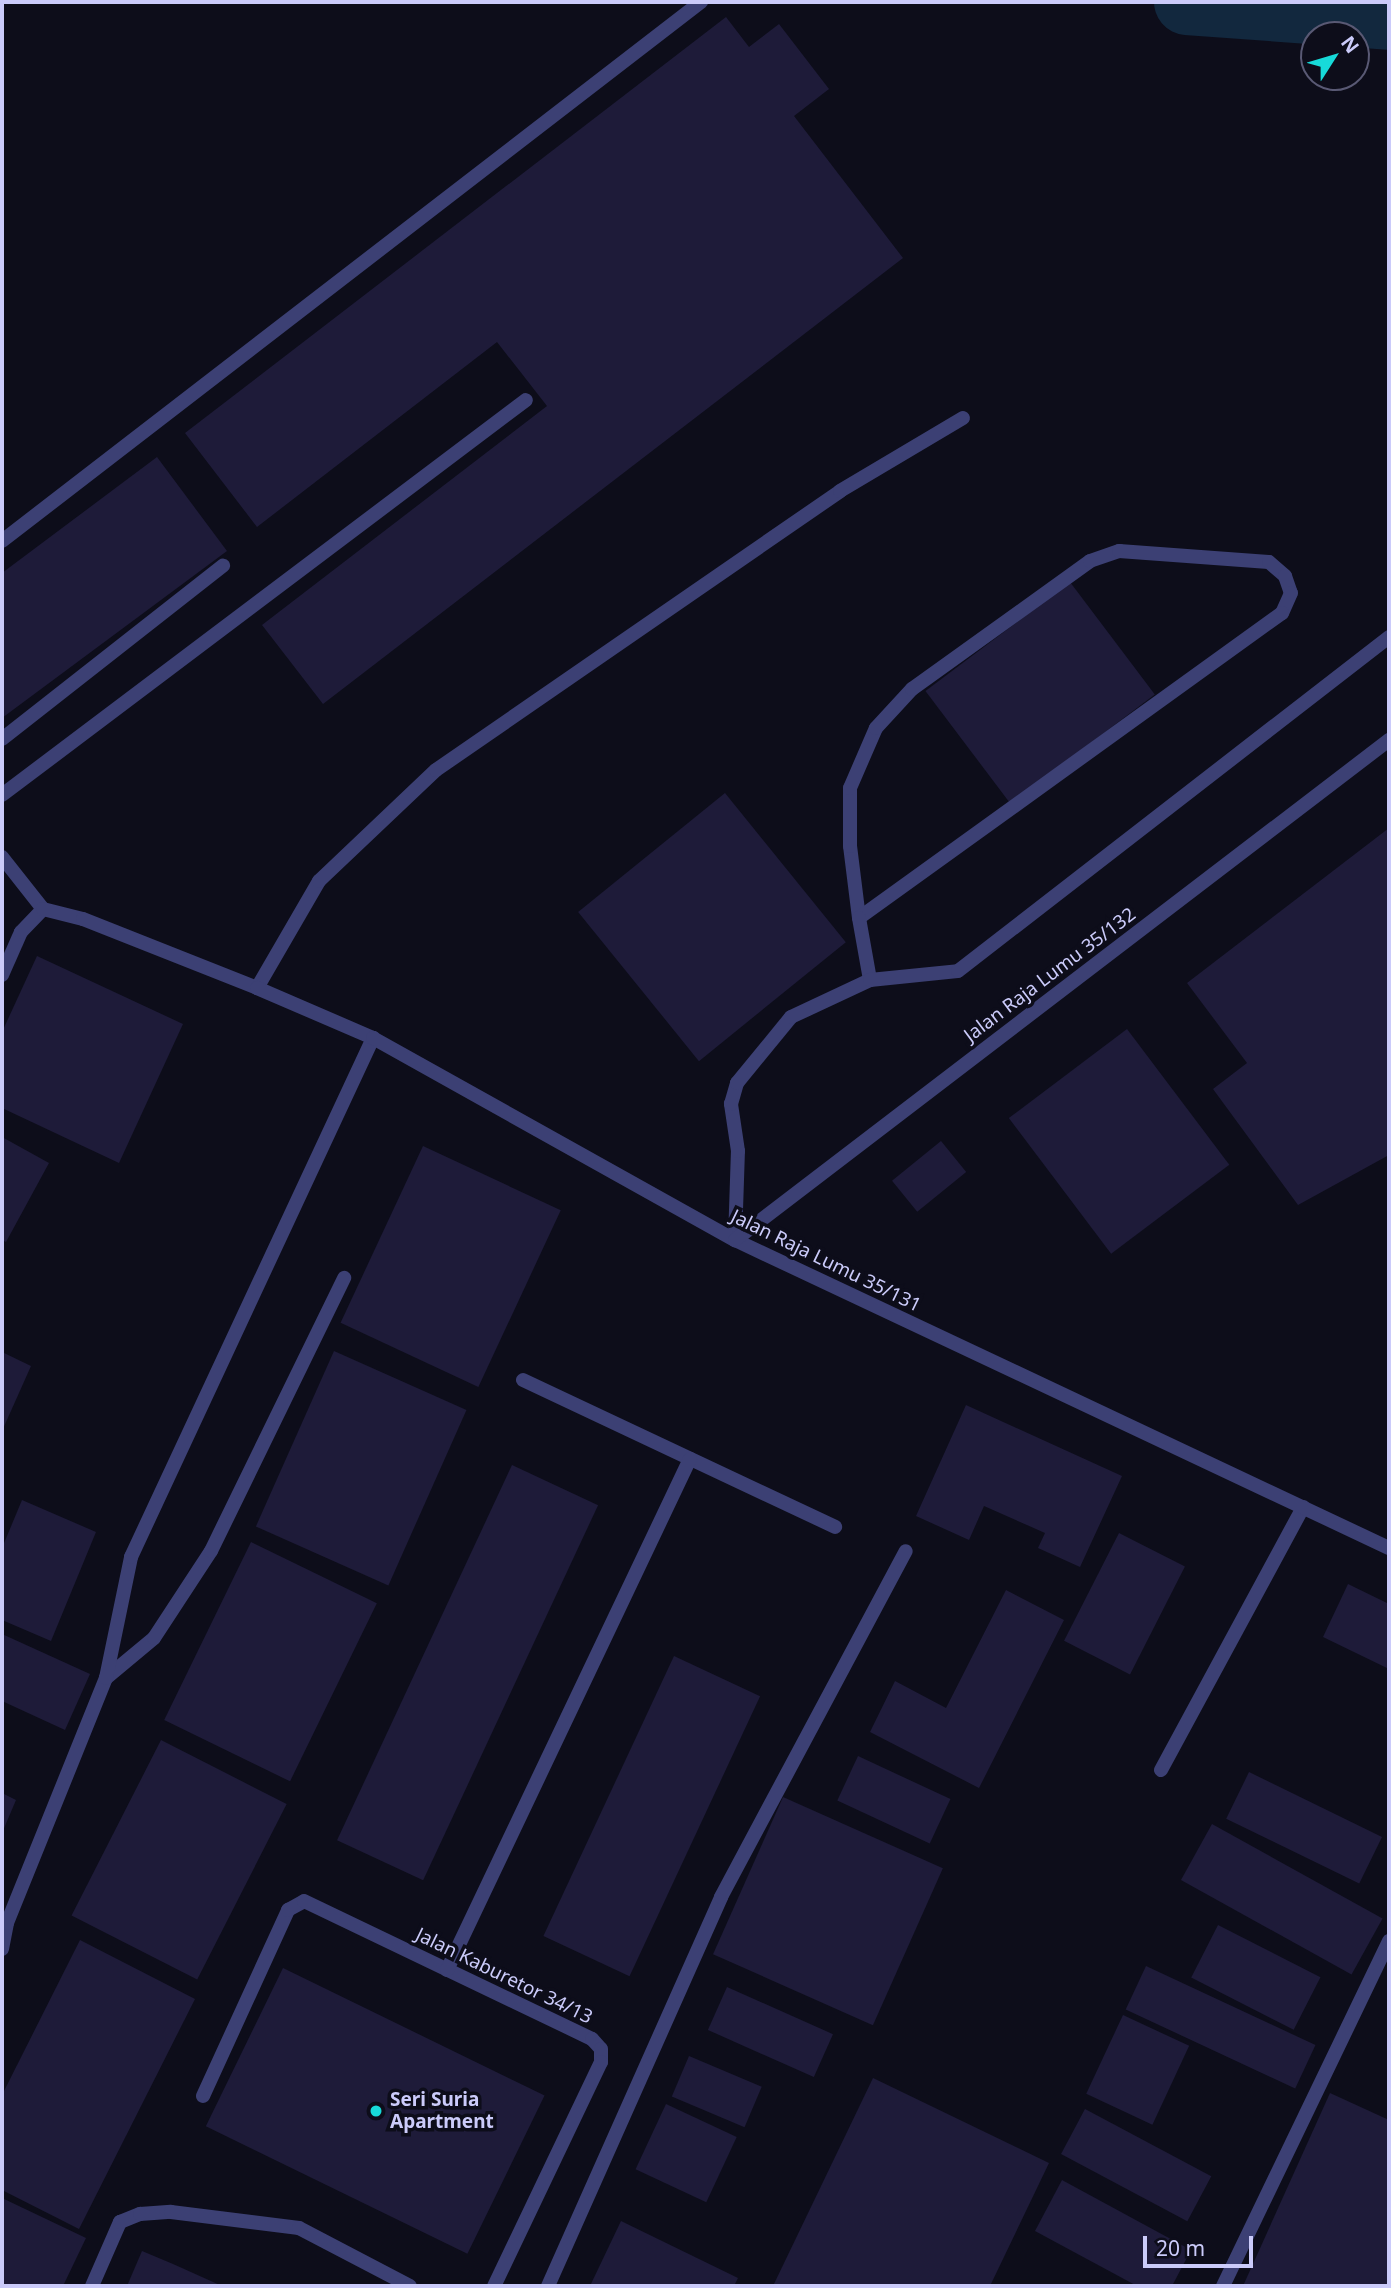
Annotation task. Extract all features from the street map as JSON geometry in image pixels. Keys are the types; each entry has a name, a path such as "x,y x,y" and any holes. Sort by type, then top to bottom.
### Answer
{"street":[{"path":"2,541 701,2"},
{"path":"2,794 526,400"},
{"path":"257,988 319,881 436,770 841,491 963,418"},
{"path":"859,918 1282,613 1291,593 1285,576 1269,562 1119,551 1090,561 912,689 876,728 849,789 850,846 859,918 870,980"},
{"path":"2,739 223,566"},
{"path":"735,1240 738,1152 731,1104 737,1083 791,1017 870,980 958,971 1389,637"},
{"name":"Jalan Raja Lumu 35/132","path":"735,1240 1389,740"},
{"path":"2,857 43,909 22,932 2,975"},
{"name":"Jalan Raja Lumu 35/131","path":"43,909 83,919 257,988 373,1038 735,1240 1389,1548"},
{"path":"2,1949 7,1923 106,1678 131,1557 373,1038"},
{"path":"106,1678 154,1638 211,1551 344,1278"},
{"path":"523,1380 835,1527"},
{"path":"447,1970 690,1459"},
{"path":"1161,1770 1303,1507"},
{"path":"548,2286 721,1897 906,1551"},
{"name":"Jalan Kaburetor 34/13","path":"203,2096 288,1910 304,1901 592,2039 601,2049 601,2062 494,2286"},
{"path":"1223,2286 1389,1941"},
{"path":"92,2286 120,2222 140,2214 171,2212 299,2228 410,2286"}],"building":[{"path":"726,17 749,47 779,24 829,89 794,116 903,258 323,704 262,625 547,406 497,342 257,527 185,433"},
{"path":"157,457 227,551 2,718 2,573"},
{"path":"1070,582 1155,695 1010,804 925,691"},
{"path":"725,793 846,942 699,1061 578,912"},
{"path":"1389,828 1389,1155 1298,1205 1213,1089 1247,1063 1187,983"},
{"path":"37,956 183,1024 119,1163 2,1108 2,1032"},
{"path":"1127,1029 1229,1165 1111,1254 1009,1118"},
{"path":"2,1137 49,1163 6,1242 2,1240"},
{"path":"941,1141 966,1172 917,1212 892,1181"},
{"path":"423,1146 561,1210 478,1387 341,1323"},
{"path":"334,1351 466,1410 388,1585 256,1526"},
{"path":"2,1352 31,1366 2,1431"},
{"path":"966,1405 1122,1476 1080,1567 1038,1548 1045,1533 984,1506 969,1540 916,1516"},
{"path":"512,1465 598,1505 423,1880 337,1840"},
{"path":"22,1500 96,1532 51,1641 2,1620 2,1548"},
{"path":"1119,1533 1185,1567 1130,1674 1064,1641"},
{"path":"251,1542 377,1603 290,1781 164,1720"},
{"path":"1348,1584 1389,1604 1389,1669 1323,1637"},
{"path":"1006,1590 1064,1620 979,1788 870,1732 895,1681 946,1708"},
{"path":"2,1634 90,1674 65,1730 2,1701"},
{"path":"674,1656 760,1696 630,1976 543,1936"},
{"path":"161,1740 287,1804 197,1980 72,1916"},
{"path":"858,1756 950,1799 930,1844 837,1800"},
{"path":"1249,1772 1382,1837 1359,1884 1226,1819"},
{"path":"2,1793 16,1800 2,1833"},
{"path":"783,1797 943,1868 873,2025 713,1954"},
{"path":"1212,1824 1383,1919 1352,1975 1181,1880"},
{"path":"1218,1925 1320,1977 1294,2030 1191,1978"},
{"path":"80,1940 195,1999 79,2229 2,2190 2,2095"},
{"path":"1146,1966 1315,2045 1295,2089 1126,2010"},
{"name":"Seri Suria Apartment","path":"283,1968 545,2096 467,2254 206,2126"},
{"path":"727,1987 833,2034 814,2077 708,2030"},
{"path":"1123,2015 1189,2046 1152,2125 1086,2094"},
{"path":"689,2056 762,2087 745,2127 672,2097"},
{"path":"873,2078 1049,2163 990,2286 773,2286"},
{"path":"1330,2093 1389,2120 1389,2286 1243,2286"},
{"path":"666,2104 737,2137 706,2202 636,2169"},
{"path":"1085,2109 1211,2176 1187,2221 1061,2154"},
{"path":"1062,2180 1191,2250 1172,2286 1137,2286 1035,2231"},
{"path":"2,2198 86,2238 63,2286 2,2286"},
{"path":"621,2221 738,2278 734,2286 590,2286"},
{"path":"142,2251 173,2264 222,2286 127,2286"}],"waterway":[{"path":"1187,2 1389,17"}],"place":[{"name":"Seri Suria Apartment","path":"376,2111"}]}
